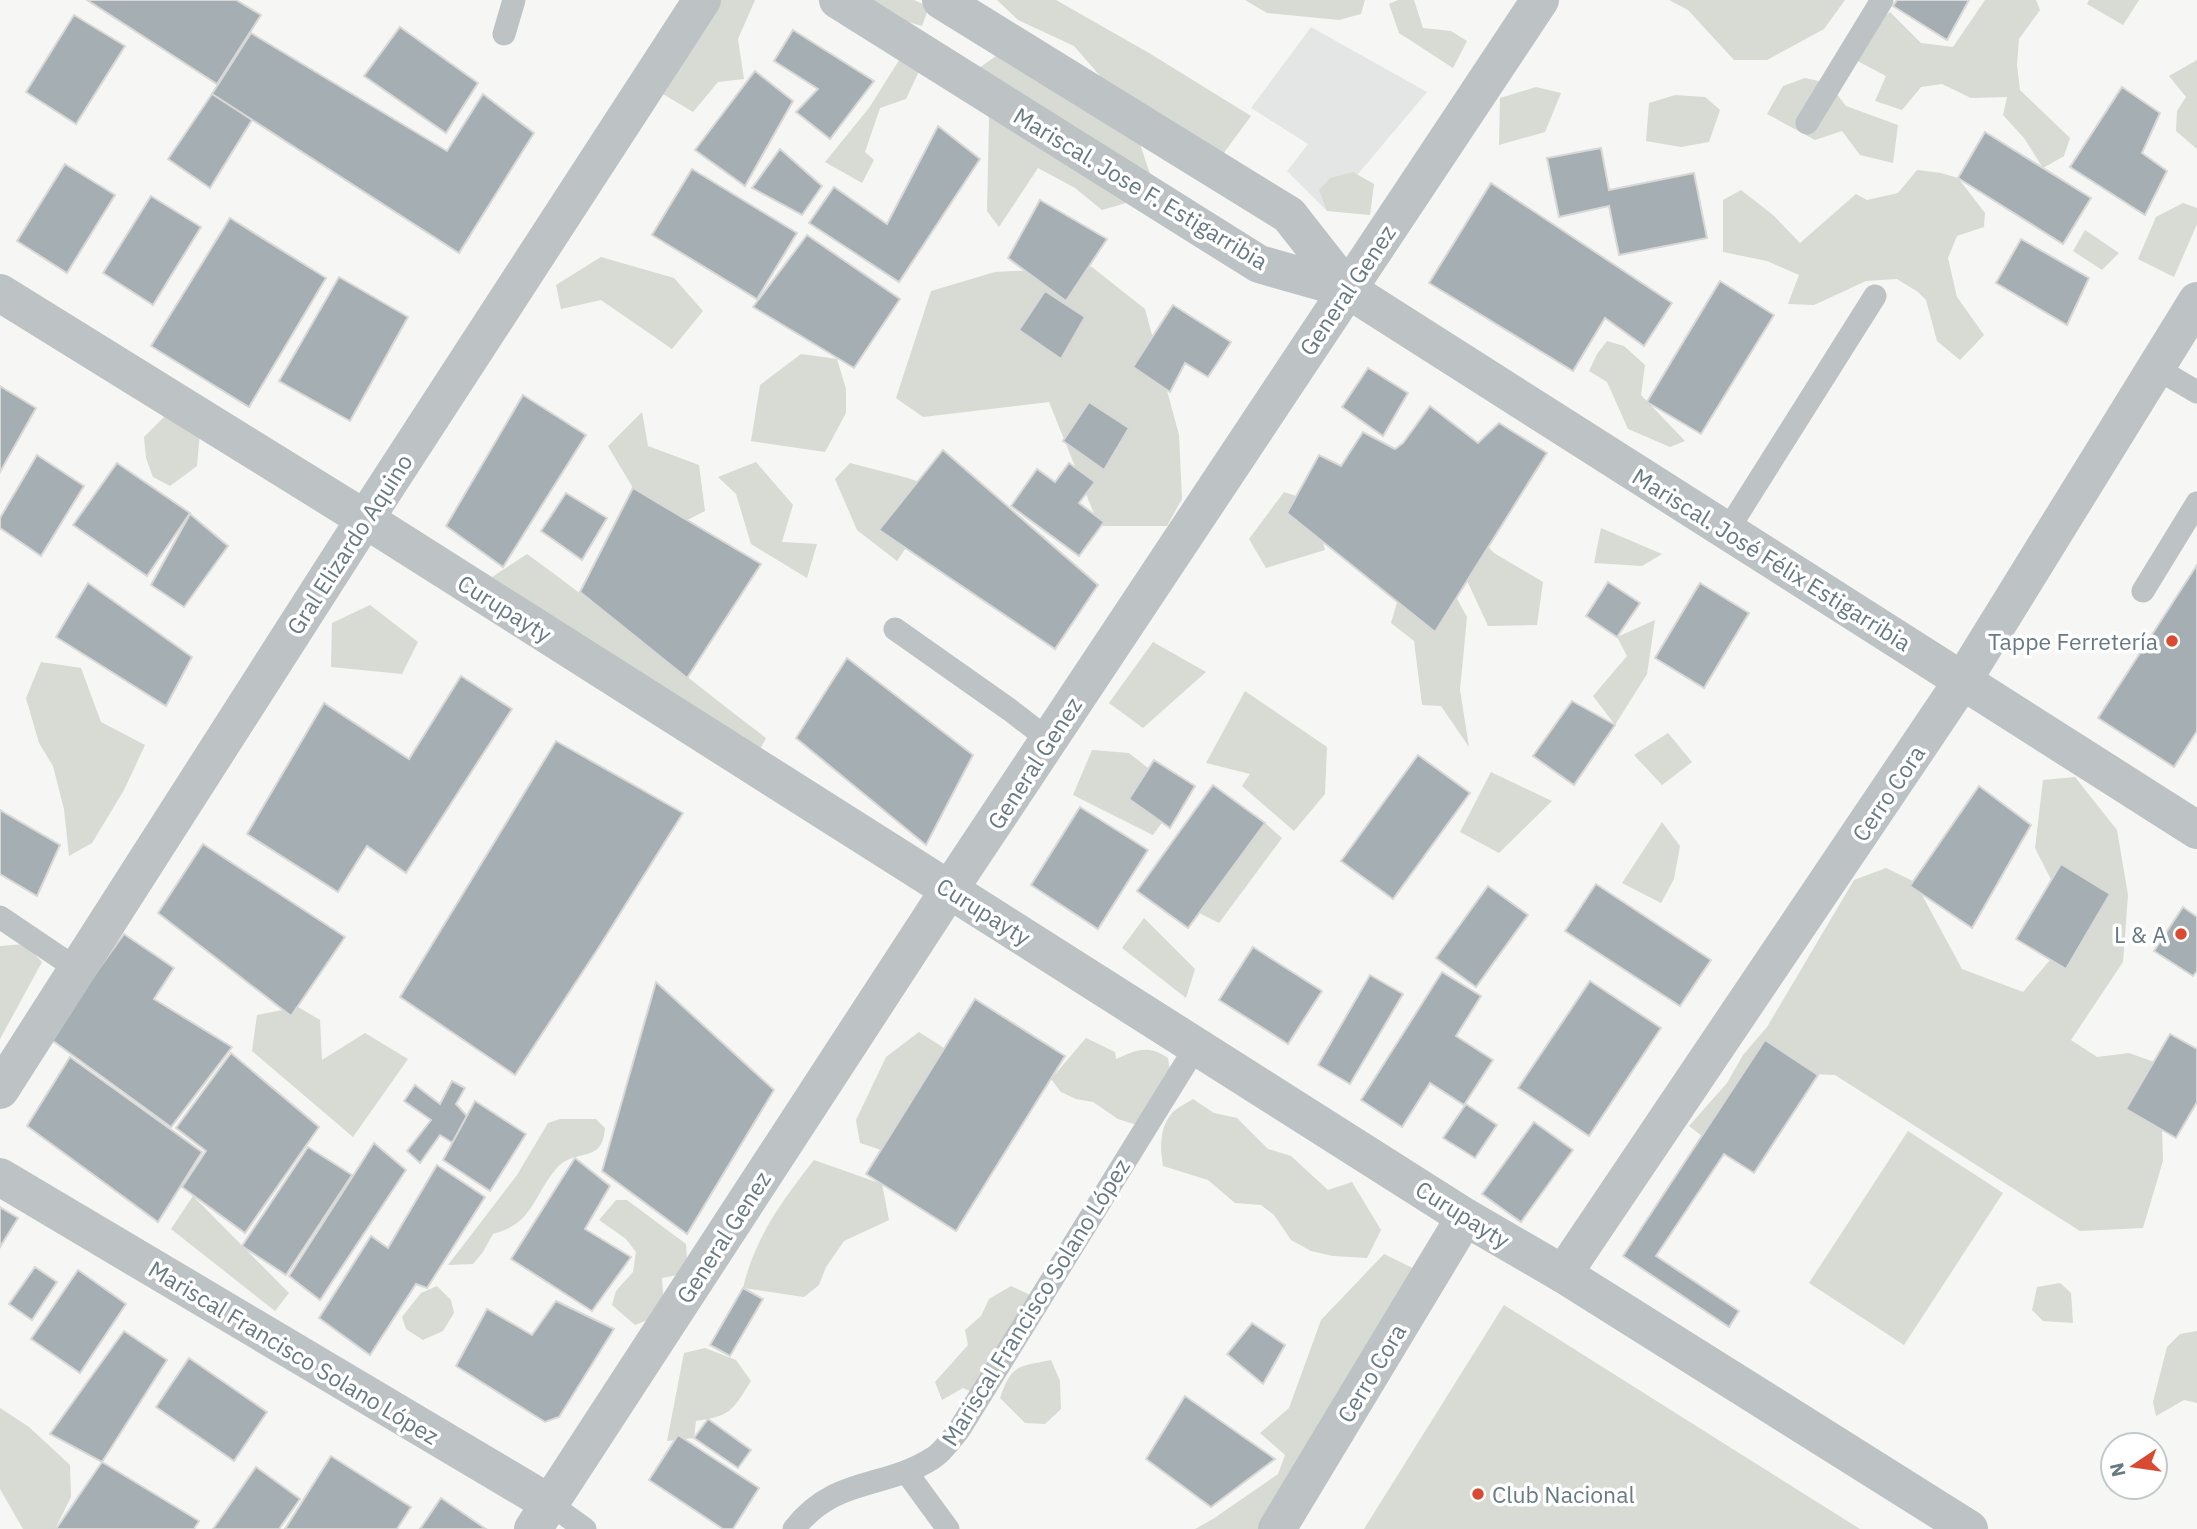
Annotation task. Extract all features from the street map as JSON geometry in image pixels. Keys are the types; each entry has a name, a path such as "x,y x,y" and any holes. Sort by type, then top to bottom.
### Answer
{"street":[{"name":"Gral Elizardo Aquino","path":"0,1090 365,519 702,0"},
{"name":"Mariscal. Jose F. Estigarribia","path":"838,0 1259,264 1347,289"},
{"path":"942,0 1289,215 1347,289"},
{"name":"General Genez","path":"541,1516 950,890 1540,0"},
{"name":"Mariscal. José Félix Estigarribia","path":"1347,289 2197,830"},
{"name":"Curupayty","path":"0,293 365,519 1465,1217 1563,1274 1969,1529"},
{"name":"Cerro Cora","path":"1563,1274 1963,680 2197,301"},
{"name":"Mariscal Francisco Solano López","path":"0,1177 541,1516"},
{"name":"Cerro Cora","path":"1278,1529 1465,1217"}],"lane":[{"path":"504,34 514,0"},
{"path":"1807,123 1882,0"},
{"path":"1727,531 1875,296"},
{"path":"2156,368 2197,392"},
{"path":"2143,591 2197,503"},
{"path":"895,629 1049,740"},
{"path":"0,917 78,969"},
{"name":"Mariscal Francisco Solano López","path":"794,1529 807,1512 828,1497 907,1472 936,1457 959,1430 1197,1045"},
{"path":"907,1472 948,1529"},
{"name":"Mariscal Francisco Solano López","path":"541,1516 585,1529"}],"shaded area":[{"path":"717,0 755,0 738,39 744,79 718,82 693,112 663,94"},
{"path":"872,0 914,0 929,7 922,26 888,16"},
{"path":"997,0 1056,0 1251,116 1223,154 1101,77 1074,46 1018,20"},
{"path":"1245,0 1365,0 1361,14 1339,20 1267,13"},
{"path":"1398,0 1414,0 1423,28 1451,31 1467,41 1453,68 1399,33 1389,4"},
{"path":"1669,0 1845,0 1824,29 1767,60 1734,60 1688,10"},
{"path":"1985,0 2036,0 2040,10 2019,39 2017,65 2020,90 2070,138 2064,156 2043,168 2024,138 2003,115 2007,97 1971,98 1942,84 1921,87 1902,110 1875,101 1886,76 1850,57 1868,28 1890,12 1921,43 1953,47"},
{"path":"2089,0 2139,0 2123,25 2087,4"},
{"path":"1311,27 1427,92 1327,211 1287,171 1308,144 1251,108"},
{"path":"903,54 920,69 906,99 880,108 865,152 874,160 862,183 825,162 869,108"},
{"path":"996,56 1140,144 1150,174 1133,201 1102,210 1075,188 1038,168 999,227 987,211 989,118 969,75"},
{"path":"2197,60 2197,149 2176,131 2177,111 2186,97 2169,76"},
{"path":"1805,78 1828,83 1846,106 1898,125 1893,163 1860,155 1842,131 1815,140 1767,114 1783,86"},
{"path":"1536,87 1561,93 1545,132 1499,145 1500,98"},
{"path":"1675,95 1705,97 1720,110 1709,142 1681,147 1646,141 1649,103"},
{"path":"1917,170 1958,178 1985,213 1984,227 1957,236 1948,258 1957,297 1984,335 1960,360 1937,341 1926,300 1897,279 1866,281 1814,305 1788,304 1799,275 1767,261 1723,252 1723,200 1741,190 1773,215 1800,243 1856,194 1867,200 1898,193"},
{"path":"1353,172 1374,184 1370,215 1327,211 1319,190 1330,178"},
{"path":"2183,203 2197,208 2197,224 2174,277 2138,259 2156,217"},
{"path":"2085,230 2119,253 2102,270 2073,251"},
{"path":"601,257 674,278 703,311 672,349 601,300 561,309 556,285"},
{"path":"1092,267 1145,309 1179,435 1182,499 1167,526 1099,526 1049,402 923,417 896,398 931,291 995,272"},
{"path":"1607,341 1624,346 1645,365 1641,395 1685,441 1670,447 1628,429 1607,382 1589,371"},
{"path":"801,354 837,359 846,389 846,413 825,452 751,441 760,385"},
{"path":"642,412 648,446 699,465 705,511 656,536 624,520 633,488 608,446"},
{"path":"165,416 200,431 197,466 170,486 153,477 146,458 144,437"},
{"path":"756,462 793,505 782,542 817,544 807,578 751,544 736,494 718,477"},
{"path":"850,463 908,478 944,491 897,561 857,530 835,479"},
{"path":"1284,492 1311,501 1325,550 1266,568 1249,539"},
{"path":"1470,527 1494,553 1543,582 1537,625 1488,626 1452,548"},
{"path":"1601,528 1662,554 1642,566 1594,563"},
{"path":"527,554 766,738 757,755 492,577"},
{"path":"1449,584 1467,617 1460,690 1469,747 1441,706 1422,705 1414,641 1391,623 1398,599"},
{"path":"370,605 418,642 402,674 331,667 332,623"},
{"path":"1655,620 1647,674 1615,725 1593,696 1627,656 1617,637"},
{"path":"1153,642 1206,672 1143,728 1109,703"},
{"path":"41,662 81,668 101,722 145,745 124,790 92,843 69,856 64,809 53,766 39,743 26,698"},
{"path":"1245,691 1327,747 1325,794 1294,831 1242,786 1250,774 1206,763"},
{"path":"1668,733 1692,762 1662,785 1634,755"},
{"path":"1092,750 1129,753 1182,795 1153,835 1073,795"},
{"path":"1491,772 1552,801 1499,853 1460,832"},
{"path":"2075,777 2117,830 2128,895 2123,962 2071,1040 2097,1057 2129,1053 2160,1064 2163,1161 2143,1228 2080,1231 1835,1075 1790,1073 1754,1136 1733,1160 1689,1126 1727,1083 1743,1055 1767,1027 1854,880 1886,868 1915,882 1962,969 2023,992 2067,940 2065,907 2035,848 2043,780"},
{"path":"1662,822 1680,846 1674,879 1661,903 1622,883"},
{"path":"1265,823 1282,838 1219,923 1199,913"},
{"path":"1144,918 1195,969 1186,998 1122,948"},
{"path":"25,944 42,962 0,1039 0,946"},
{"path":"298,1007 320,1020 322,1060 365,1033 408,1059 353,1137 252,1051 257,1015"},
{"path":"919,1032 944,1048 881,1150 860,1143 856,1120 886,1057"},
{"path":"1086,1038 1115,1052 1116,1059 1142,1050 1154,1051 1168,1058 1171,1080 1146,1118 1134,1124 1118,1119 1093,1102 1076,1099 1061,1092 1051,1079"},
{"path":"1193,1099 1214,1113 1237,1118 1268,1149 1291,1156 1328,1190 1352,1182 1381,1230 1367,1258 1333,1256 1311,1251 1291,1240 1274,1215 1261,1205 1235,1203 1208,1180 1163,1166 1161,1145 1165,1124 1173,1112"},
{"path":"560,1119 596,1119 605,1128 599,1147 593,1152 564,1162 556,1169 531,1208 516,1223 493,1234 473,1264 448,1265 517,1175 548,1123"},
{"path":"1908,1131 2003,1193 1904,1345 1809,1283"},
{"path":"814,1160 882,1184 889,1220 844,1241 826,1267 819,1285 804,1297 743,1288 762,1236"},
{"path":"193,1196 289,1293 275,1311 171,1229"},
{"path":"616,1200 627,1200 686,1244 687,1261 677,1275 662,1278 664,1307 650,1319 635,1325 612,1305 616,1291 633,1272 636,1252 626,1239 599,1220"},
{"path":"1384,1254 1443,1283 1285,1529 1195,1529 1278,1474 1285,1455 1260,1433 1289,1408 1321,1320"},
{"path":"2060,1283 2071,1293 2073,1323 2043,1321 2032,1310 2037,1287"},
{"path":"437,1286 451,1300 454,1313 443,1331 423,1340 406,1329 402,1317 421,1293"},
{"path":"1011,1286 1039,1299 979,1395 963,1388 942,1400 935,1382 968,1345 965,1330 981,1316 989,1299"},
{"path":"1504,1305 1860,1529 1364,1529"},
{"path":"2197,1331 2197,1403 2184,1400 2156,1416 2153,1402 2167,1347 2180,1334"},
{"path":"705,1348 736,1360 751,1381 730,1410 717,1417 696,1421 694,1438 667,1441 684,1353"},
{"path":"1051,1360 1060,1381 1061,1409 1045,1424 1025,1423 1000,1398 1004,1387 1018,1368"},
{"path":"0,1408 29,1427 70,1465 71,1497 55,1529 23,1529 0,1489"}],"building":[{"path":"87,0 236,0 261,15 217,84"},
{"path":"1897,0 1969,0 1947,40 1893,6"},
{"path":"74,15 125,46 76,124 26,92"},
{"path":"400,27 478,83 446,133 364,76"},
{"path":"793,30 874,81 830,139 796,112 818,89 774,61"},
{"path":"251,33 447,151 483,94 534,133 459,253 212,94"},
{"path":"755,71 793,101 745,186 695,150"},
{"path":"2122,87 2160,113 2142,153 2167,171 2145,215 2070,167"},
{"path":"212,94 252,120 210,188 168,159"},
{"path":"938,126 980,159 899,282 809,223 834,187 887,224"},
{"path":"1985,132 2091,198 2063,244 1958,178"},
{"path":"1601,148 1609,190 1694,173 1707,238 1619,255 1609,206 1559,217 1547,158"},
{"path":"780,149 822,186 802,215 752,188"},
{"path":"65,164 115,195 67,273 17,241"},
{"path":"692,169 797,233 757,299 652,235"},
{"path":"1491,183 1672,303 1644,346 1605,318 1573,371 1429,283"},
{"path":"151,196 201,227 153,305 103,273"},
{"path":"1040,200 1107,239 1066,301 1008,258"},
{"path":"230,218 326,278 249,407 151,346"},
{"path":"807,235 900,299 854,368 753,307"},
{"path":"2021,239 2089,278 2067,325 1996,283"},
{"path":"339,277 408,317 350,421 279,381"},
{"path":"1720,281 1774,315 1701,434 1647,402"},
{"path":"1045,291 1085,317 1061,359 1019,330"},
{"path":"1173,305 1231,342 1208,377 1185,363 1170,392 1133,367"},
{"path":"1368,368 1408,393 1383,436 1342,407"},
{"path":"0,386 36,408 0,472"},
{"path":"523,395 586,435 503,567 446,526"},
{"path":"1089,402 1129,428 1104,470 1063,441"},
{"path":"1430,406 1478,443 1499,423 1547,453 1435,632 1287,513 1319,455 1341,466 1363,432 1395,449 1403,443"},
{"path":"943,450 1098,585 1055,649 879,530"},
{"path":"37,455 84,486 41,556 0,528 0,518"},
{"path":"117,463 190,513 147,576 73,525"},
{"path":"1069,463 1095,482 1079,503 1104,522 1079,556 1011,506 1037,469 1055,482"},
{"path":"633,488 761,564 687,678 580,592"},
{"path":"566,493 607,518 582,560 541,531"},
{"path":"190,514 228,546 184,607 151,585"},
{"name":"Tappe Ferretería","path":"2197,565 2197,731 2174,767 2098,718"},
{"path":"1608,582 1640,603 1617,637 1586,616"},
{"path":"88,583 192,657 166,706 56,637"},
{"path":"1700,583 1749,613 1704,688 1655,658"},
{"path":"847,658 973,755 926,845 796,738"},
{"path":"461,676 512,709 406,873 367,846 338,892 247,834 324,703 409,759"},
{"path":"1572,701 1615,725 1574,785 1533,756"},
{"path":"556,741 683,813 515,1075 400,997"},
{"path":"1418,755 1470,793 1393,899 1341,861"},
{"path":"1154,760 1195,786 1170,828 1129,799"},
{"path":"1213,785 1265,823 1188,928 1137,891"},
{"path":"1979,786 2031,825 1972,928 1910,886"},
{"path":"1080,807 1148,850 1098,929 1031,885"},
{"path":"0,810 60,845 37,896 0,874"},
{"path":"203,844 345,937 291,1016 158,913"},
{"path":"2061,864 2110,894 2066,969 2016,939"},
{"path":"1596,884 1711,960 1680,1006 1565,931"},
{"path":"1488,886 1528,915 1476,987 1436,958"},
{"name":"L & A","path":"2183,907 2197,917 2197,971 2193,976 2154,951"},
{"path":"124,934 174,968 154,999 232,1047 171,1127 49,1038"},
{"path":"1253,947 1322,991 1288,1044 1219,1000"},
{"path":"1442,972 1481,996 1456,1036 1493,1060 1464,1105 1430,1083 1402,1127 1361,1100"},
{"path":"1370,975 1403,994 1350,1084 1318,1065"},
{"path":"1590,981 1661,1028 1589,1136 1518,1088"},
{"path":"656,982 774,1090 687,1234 602,1171"},
{"path":"975,999 1065,1056 956,1231 866,1174"},
{"path":"2170,1034 2197,1049 2197,1102 2176,1138 2126,1109"},
{"path":"1765,1040 1818,1075 1754,1173 1724,1154 1656,1256 1739,1311 1729,1327 1623,1256"},
{"path":"231,1053 319,1127 245,1233 182,1187 206,1151 176,1128"},
{"path":"70,1057 202,1152 158,1222 27,1126"},
{"path":"452,1081 465,1088 456,1104 467,1116 453,1143 440,1135 420,1163 407,1151 431,1120 404,1101 415,1085 440,1104"},
{"path":"475,1101 526,1134 490,1191 443,1160"},
{"path":"1466,1104 1497,1125 1475,1158 1443,1138"},
{"path":"1534,1122 1573,1150 1521,1222 1482,1194"},
{"path":"374,1143 406,1170 320,1300 289,1276"},
{"path":"308,1147 352,1175 286,1275 242,1246"},
{"path":"575,1158 610,1186 585,1229 631,1257 592,1311 511,1259"},
{"path":"437,1165 485,1197 427,1288 416,1284 370,1355 319,1318 371,1236 388,1248"},
{"path":"0,1207 18,1218 0,1247"},
{"path":"35,1267 57,1282 32,1320 9,1304"},
{"path":"78,1270 126,1304 80,1373 31,1339"},
{"path":"743,1288 763,1299 730,1356 710,1345"},
{"path":"556,1301 614,1329 559,1417 545,1422 456,1366 487,1309 532,1335"},
{"path":"1252,1323 1285,1345 1263,1384 1227,1354"},
{"path":"124,1331 167,1360 102,1462 50,1434"},
{"path":"189,1358 267,1412 234,1461 156,1407"},
{"path":"1185,1396 1275,1459 1211,1507 1146,1459"},
{"path":"708,1419 751,1450 738,1468 694,1438"},
{"path":"678,1435 759,1488 733,1529 723,1529 649,1480"},
{"path":"331,1456 411,1507 397,1529 285,1529"},
{"path":"102,1462 199,1521 194,1529 56,1529"},
{"path":"256,1467 300,1499 279,1529 213,1529"},
{"path":"441,1498 486,1529 420,1529"}],"place":[{"name":"Tappe Ferretería","path":"2172,641"},
{"name":"L & A","path":"2181,934"},
{"name":"Club Nacional","path":"1478,1494"}]}
